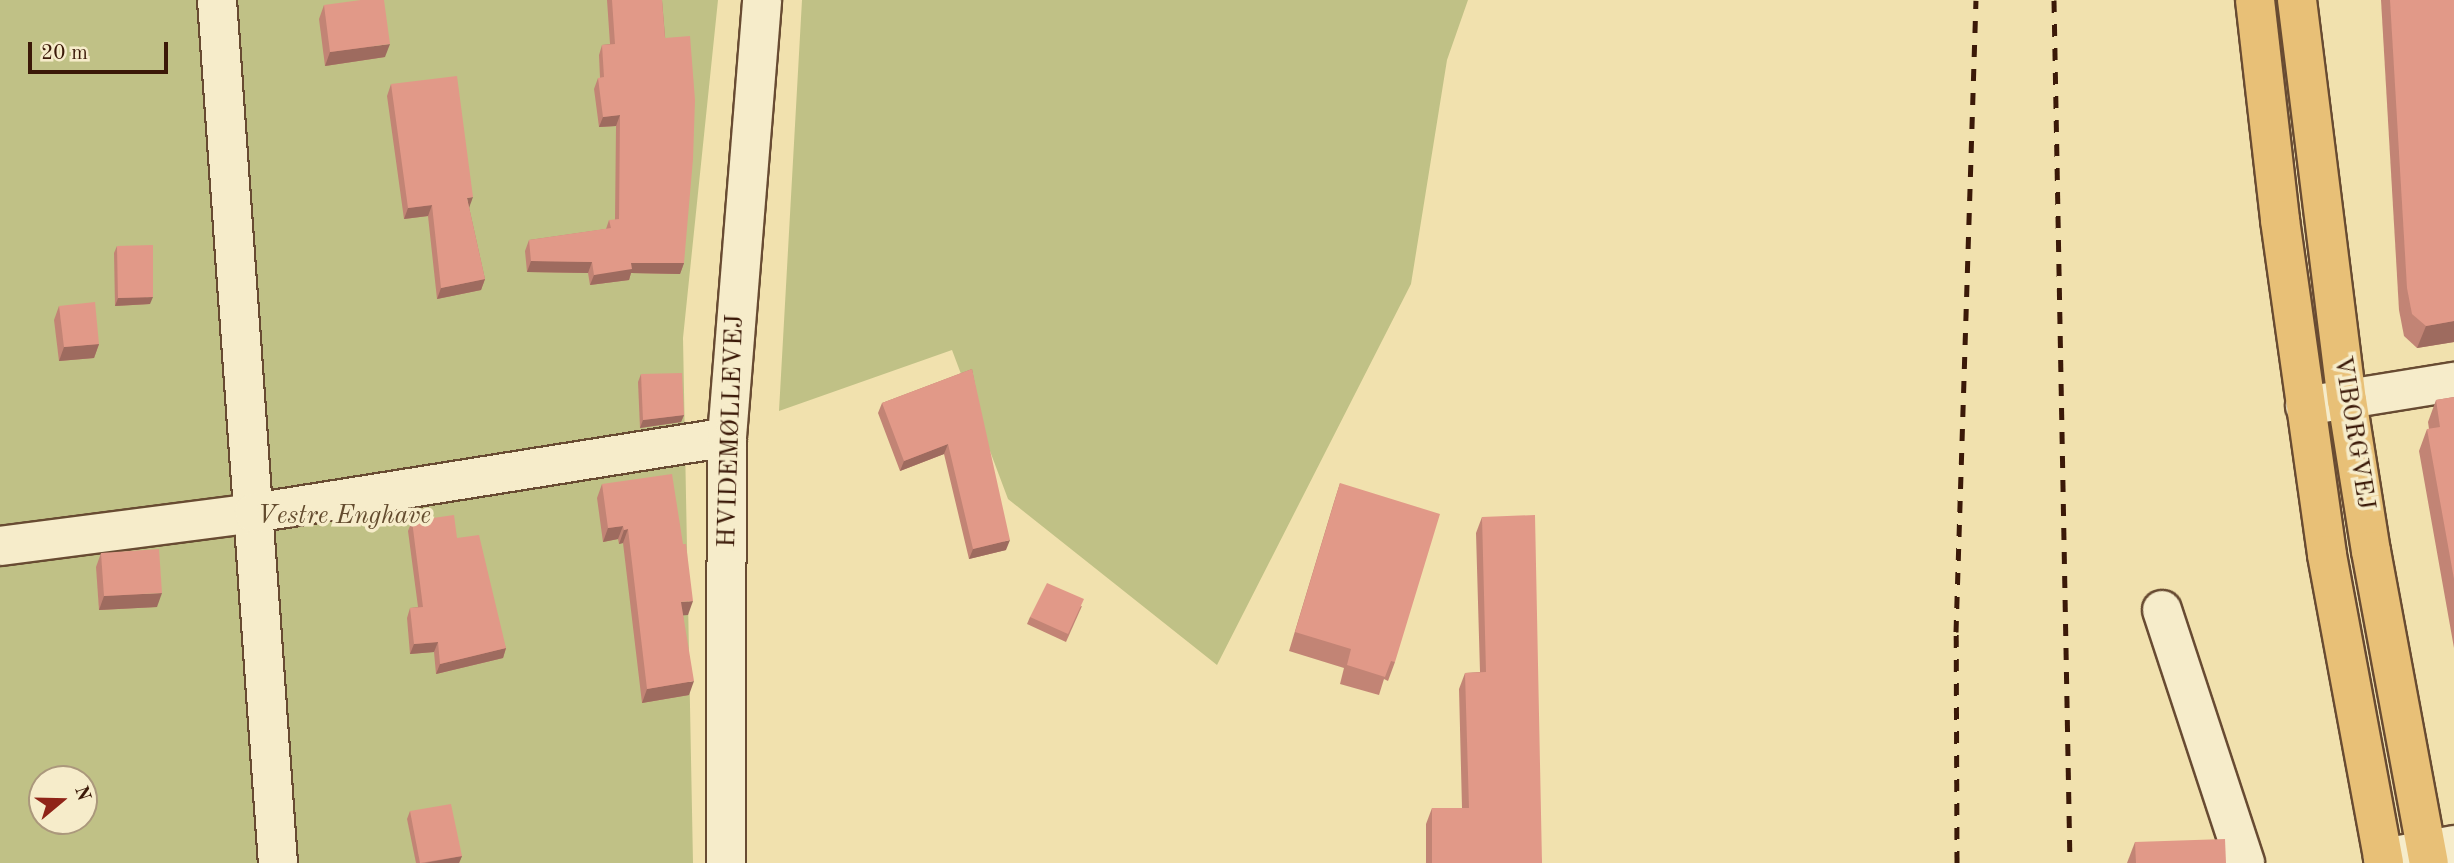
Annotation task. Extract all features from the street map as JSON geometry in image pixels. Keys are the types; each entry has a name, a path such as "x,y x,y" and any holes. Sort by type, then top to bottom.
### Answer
{"main road":[{"name":"VIBORGVEJ","path":"2255,0 2280,220 2327,555 2384,861"},
{"name":"VIBORGVEJ","path":"2297,0 2347,400 2371,551 2436,853"}],"street":[{"path":"217,0 278,863"},
{"name":"HVIDEMØLLEVEJ","path":"726,863 727,437 762,0"},
{"path":"2305,406 2454,382"},
{"path":"0,546 254,513 727,437"},
{"path":"2162,610 2245,863"},
{"path":"2384,861 2436,853"}],"green space":[{"name":"Vestre Enghave","path":"0,0 718,0 683,338 693,863 0,863"},
{"path":"802,0 1468,0 1447,60 1411,284 1217,665 1008,499 952,350 779,411"}],"building":[{"path":"384,0 390,44 330,52 324,5"},
{"path":"612,0 662,0 665,38 690,36 695,100 693,159 684,263 631,263 632,269 594,275 592,262 531,261 529,240 611,228 609,220 619,219 620,115 603,117 598,78 604,77 602,45 615,44"},
{"path":"2390,0 2454,0 2454,321 2426,326 2412,314 2407,288"},
{"path":"457,76 473,197 467,198 485,279 441,288 432,205 408,208 391,84"},
{"path":"153,245 153,297 118,298 117,246"},
{"path":"95,302 99,344 64,347 59,306"},
{"path":"972,369 1010,540 973,549 948,444 904,461 882,403"},
{"path":"682,373 684,415 643,420 641,374"},
{"path":"2454,397 2454,579 2427,429 2440,427 2436,400"},
{"path":"672,474 683,544 686,544 693,601 681,602 694,681 647,689 628,529 624,530 623,526 608,528 602,484"},
{"path":"1340,483 1440,514 1395,662 1391,661 1385,677 1347,665 1351,649 1295,632"},
{"path":"454,515 457,538 479,535 506,648 440,664 438,642 414,644 410,608 423,607 412,521"},
{"path":"1535,515 1542,863 1432,863 1432,808 1469,808 1465,673 1486,672 1482,517"},
{"path":"159,549 162,593 104,596 101,553"},
{"path":"1047,583 1084,599 1068,634 1030,617"},
{"path":"451,804 462,856 420,863 410,811"},
{"path":"2225,839 2226,863 2136,863 2135,842"}],"railway":[{"path":"1957,863 1956,632 1976,0"},
{"path":"2054,0 2070,863"}]}
